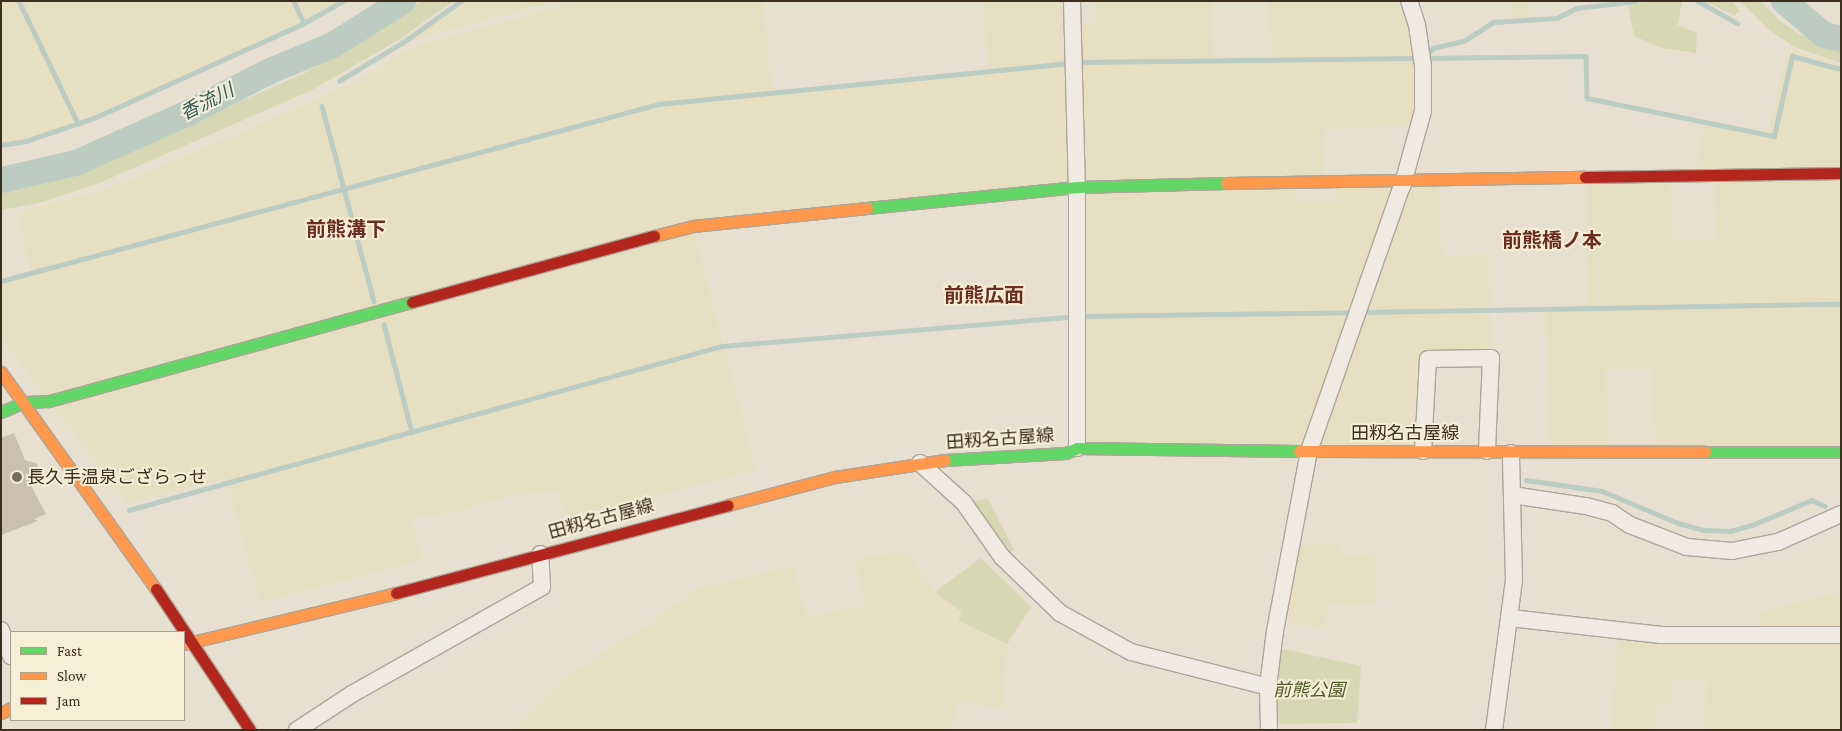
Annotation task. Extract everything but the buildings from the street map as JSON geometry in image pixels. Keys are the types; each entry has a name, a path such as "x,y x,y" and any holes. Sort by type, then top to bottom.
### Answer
{"street":[{"path":"1072,1 1077,187 1077,448"},
{"path":"1269,730 1268,688 1287,553 1301,504 1309,451 1404,179 1423,111 1423,66 1417,25 1408,1"},
{"path":"1,412 24,402 49,401 693,226 1077,187 1404,179 1510,180 1696,173 1841,173"},
{"path":"1423,451 1428,359 1491,358 1487,450"},
{"path":"1,372 123,539 180,631"},
{"name":"田籾名古屋線","path":"188,643 344,607 835,477 920,463 988,455 1066,452 1077,448 1309,451 1487,450 1511,453 1841,452"},
{"path":"1494,730 1514,580 1511,453"},
{"path":"920,463 964,503 1002,557 1060,613 1131,652 1268,688"},
{"path":"1512,495 1586,506 1612,513 1630,525 1687,547 1732,551 1778,542 1841,514"},
{"path":"297,730 352,694 542,587 540,554"},
{"path":"1510,618 1661,635 1841,634"},
{"path":"1,630 10,653"},
{"path":"188,643 250,730"}],"shaded area":[{"path":"1,1 343,1 304,23 94,118 26,141 1,145"},
{"path":"461,1 555,1 402,43"},
{"path":"579,1 763,1 772,93 989,71 983,1 1072,1 1073,25 1097,24 1095,1 1212,1 1214,61 1272,60 1268,1 1409,1 1417,25 1419,125 1325,129 1323,181 1296,182 1295,202 1337,201 1336,181 1438,178 1442,256 1489,254 1491,358 1428,359 1423,451 1077,448 1077,187 693,227 756,470 568,518 558,491 511,495 456,512 411,517 422,560 260,602 226,477 127,504 1,337 1,281 31,272 17,212 100,192 319,99 363,78 411,47"},
{"path":"1509,1 1528,1 1531,20 1515,22"},
{"path":"1788,48 1841,65 1841,452 1655,452 1653,368 1605,370 1610,452 1550,452 1546,309 1587,308 1586,176 1669,174 1674,241 1716,238 1713,173 1696,173 1704,121 1769,130"},
{"path":"1340,543 1342,555 1377,554 1376,602 1351,606 1329,602 1324,629 1276,620 1290,545"},
{"path":"907,552 935,592 961,611 960,621 1007,644 1003,709 957,701 951,730 515,730 553,688 609,648 643,628 697,588 793,567 807,617 865,605 856,559"},
{"path":"1841,592 1841,730 1704,730 1707,680 1673,678 1671,704 1657,705 1656,730 1611,730 1619,630 1760,634 1759,612"}],"green space":[{"path":"422,1 453,1 400,39 312,90 97,184 39,203 1,210 1,192 33,186 92,166 305,73"},
{"path":"1648,1 1682,1 1678,25 1697,33 1696,53 1662,48 1634,36 1628,6"},
{"path":"1704,1 1732,1 1740,11 1734,15"},
{"path":"1740,1 1761,1 1779,20 1799,34 1841,47 1841,63 1794,47 1768,29"},
{"path":"988,499 1014,550 1002,557 964,503"},
{"path":"981,558 1031,607 1007,644 959,621 961,611 935,592"},
{"name":"前熊公園","path":"1283,649 1361,666 1357,723 1277,724 1275,686"}],"waterway":[{"path":"19,1 78,123"},
{"path":"294,1 304,23"},
{"path":"1,145 26,141 94,118 304,23 343,1"},
{"name":"香流川","path":"1,180 76,163 188,113 270,71 333,45 403,1"},
{"path":"339,81 402,43 461,1"},
{"path":"1425,56 1433,48 1464,41 1493,22 1557,18 1577,8 1636,1"},
{"path":"1698,1 1737,23"},
{"name":"香流川","path":"1784,1 1824,35 1841,39"},
{"path":"1077,62 1586,56 1587,98 1774,136 1792,56 1841,69"},
{"path":"1,281 659,104 1069,63"},
{"path":"322,106 374,301"},
{"path":"1362,312 1841,304"},
{"path":"129,510 722,346 1082,316 1354,312"},
{"path":"384,324 412,432"},
{"path":"1526,480 1602,491 1678,523 1705,530 1730,531 1752,525 1812,500 1825,506"}],"traffic: fast":[{"path":"867,208 1077,187 1226,183"},
{"path":"1,412 24,402 49,401 412,302"},
{"path":"945,460 1066,453 1077,448 1299,451"},
{"path":"1705,452 1841,452"}],"traffic: slow":[{"path":"1226,183 1585,177"},
{"path":"654,236 693,226 867,208"},
{"path":"1,372 156,589"},
{"path":"1299,451 1705,452"},
{"path":"728,505 835,477 945,460"},
{"path":"185,644 396,593"},
{"path":"1,713 10,708"}],"traffic: jam":[{"path":"1585,177 1841,173"},
{"path":"412,302 654,236"},
{"path":"396,593 728,505"},
{"path":"156,589 184,631"},
{"path":"185,632 250,730"}],"place":[{"name":"長久手温泉ござらっせ","path":"17,477"}],"district":[{"name":"前熊溝下","path":"346,229"},
{"name":"前熊橋ノ本","path":"1552,240"},
{"name":"前熊広面","path":"984,295"}]}
